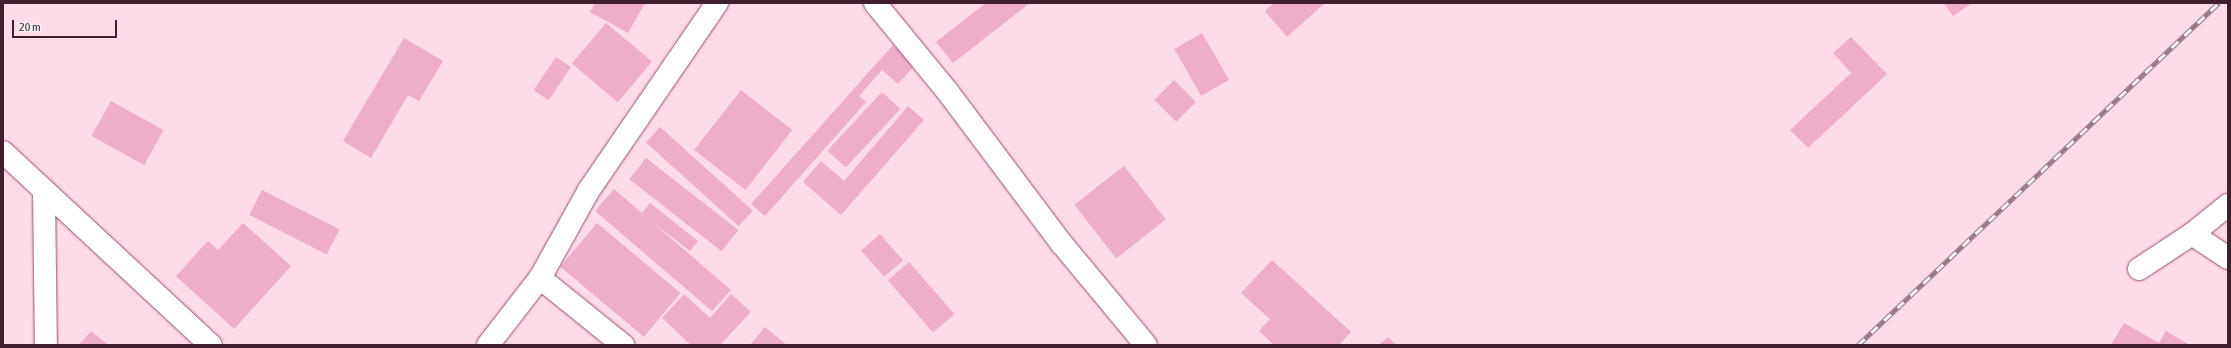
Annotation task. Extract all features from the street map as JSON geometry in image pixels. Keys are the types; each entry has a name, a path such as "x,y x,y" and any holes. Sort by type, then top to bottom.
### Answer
{"street":[{"path":"875,3 947,91 1062,244 1146,345"},
{"path":"488,345 540,278 589,190 708,6"},
{"path":"3,152 211,345"},
{"path":"44,191 46,345"},
{"path":"2139,269 2192,234 2228,205"},
{"path":"2192,234 2228,258"},
{"path":"540,278 623,345"}],"building":[{"path":"595,3 645,3 628,33 590,12"},
{"path":"986,3 1030,3 953,63 936,42"},
{"path":"1274,3 1325,3 1287,37 1265,11"},
{"path":"1944,3 1972,3 1953,16"},
{"path":"606,23 652,62 618,102 572,64"},
{"path":"1202,33 1229,80 1201,96 1174,49"},
{"path":"1851,37 1887,74 1808,148 1790,130 1851,73 1833,53"},
{"path":"404,38 443,61 419,101 408,95 371,158 343,141"},
{"path":"893,45 915,65 898,84 882,70 859,96 866,102 765,216 751,204"},
{"path":"556,57 571,67 549,100 534,90"},
{"path":"1174,80 1196,102 1176,122 1154,100"},
{"path":"741,90 792,130 745,190 694,150"},
{"path":"882,92 900,109 846,168 827,151"},
{"path":"111,101 163,130 144,165 92,136"},
{"path":"908,106 924,120 841,215 803,182 821,161 844,181"},
{"path":"660,127 753,211 739,226 646,143"},
{"path":"646,158 738,230 722,251 629,179"},
{"path":"1124,166 1166,220 1116,258 1074,205"},
{"path":"614,189 642,213 650,203 698,241 690,251 653,223 731,290 712,311 595,211"},
{"path":"262,190 340,229 327,254 249,215"},
{"path":"243,223 291,266 234,329 176,276 208,241 218,250"},
{"path":"597,223 680,293 644,337 560,267"},
{"path":"880,234 903,260 884,277 861,250"},
{"path":"1272,260 1351,332 1339,345 1274,345 1259,331 1270,319 1241,293"},
{"path":"909,262 954,314 933,332 888,280"},
{"path":"684,294 710,318 731,294 751,312 720,345 691,345 662,318"},
{"path":"2124,323 2159,343 2166,331 2190,345 2111,345"},
{"path":"765,327 787,345 750,345"},
{"path":"91,331 108,345 79,345"},
{"path":"1388,337 1396,345 1379,345"}],"railway":[{"path":"1858,345 2218,3"}]}
